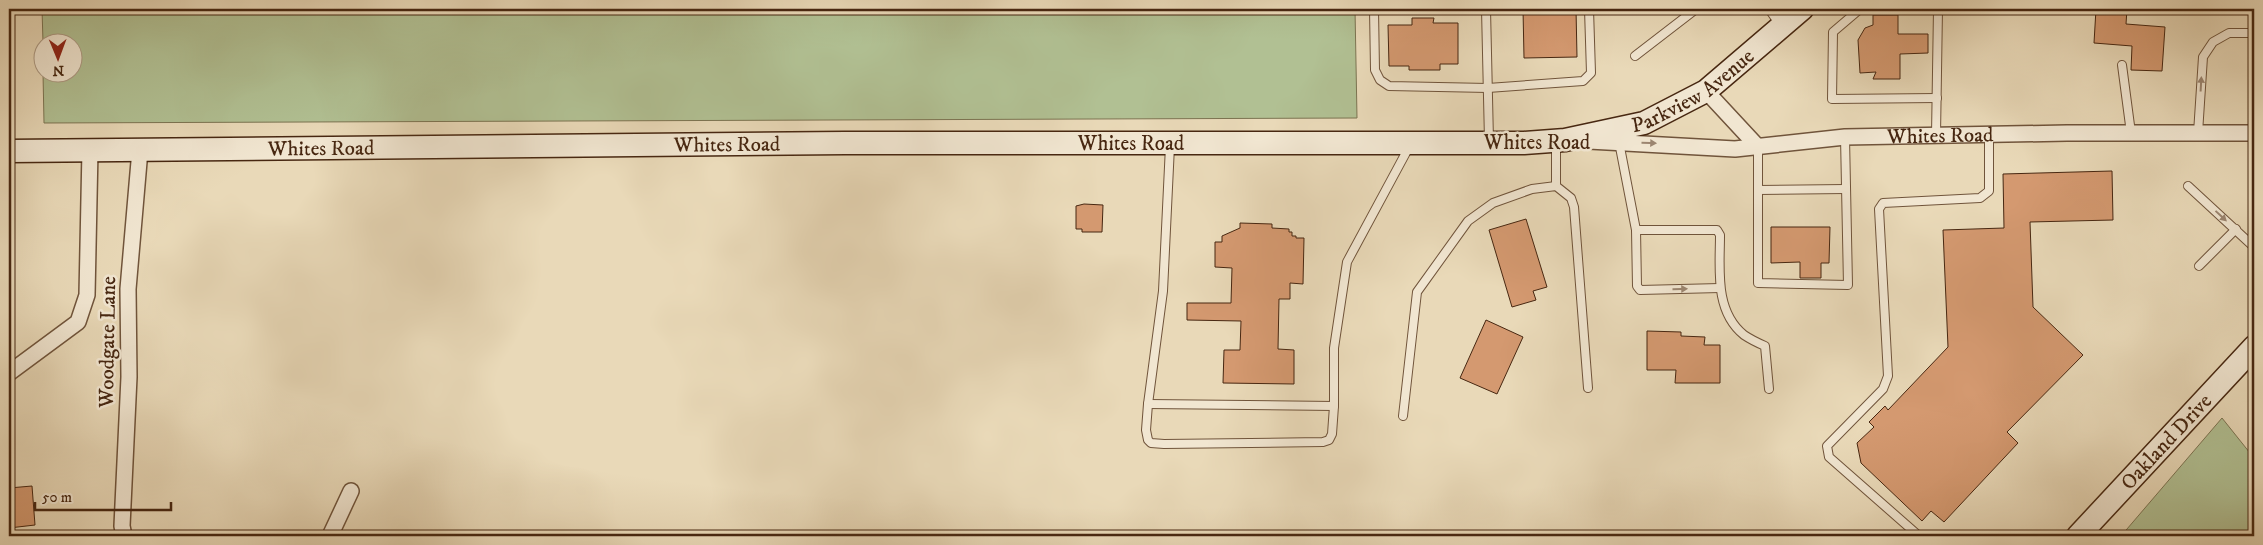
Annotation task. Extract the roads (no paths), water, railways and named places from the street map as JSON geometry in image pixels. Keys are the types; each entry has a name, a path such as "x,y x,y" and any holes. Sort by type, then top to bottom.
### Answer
{"street":[{"name":"Parkview Avenue","path":"1560,141 1644,123 1706,91 1775,18 1802,9"},
{"path":"1706,91 1758,147"},
{"name":"Whites Road","path":"9,150 825,144 1488,143 1560,141 1619,142 1735,149 1845,137 1989,134 2254,133"},
{"name":"Woodgate Lane","path":"9,373 78,322 87,295 90,150"},
{"name":"Woodgate Lane","path":"124,536 122,526 129,378 128,289 140,150"},
{"name":"Oakland Drive","path":"2078,536 2254,347"},
{"path":"330,536 351,492"}],"lane":[{"path":"1374,9 1374,70 1380,80 1388,86 1488,88 1583,81 1591,73 1589,9"},
{"path":"1486,9 1488,143"},
{"path":"1635,56 1696,9"},
{"path":"1860,9 1833,32 1832,99 1937,98"},
{"path":"1936,135 1938,9"},
{"path":"2198,133 2203,57 2212,42 2229,33 2254,33"},
{"path":"2122,65 2131,133"},
{"path":"1918,536 1829,457 1827,446 1883,389 1888,376 1880,209 1883,203 1980,198 1989,190 1989,134"},
{"path":"1758,147 1758,283 1848,286 1845,137"},
{"path":"1556,186 1560,141"},
{"path":"1619,142 1636,230 1637,286 1640,290 1720,288"},
{"path":"1170,143 1164,291 1148,404 1148,440 1151,443 1164,444 1323,442 1329,440 1332,434 1334,406 1334,348 1347,262 1411,143"},
{"path":"1403,416 1417,292 1468,221 1493,203 1532,189 1556,186 1571,198 1574,206 1588,388"},
{"path":"2188,186 2254,247"},
{"path":"1758,190 1846,189"},
{"path":"1636,230 1717,230 1720,234 1720,288 1728,314 1743,334 1765,346 1770,389"},
{"path":"2199,266 2236,230"},
{"path":"1148,404 1334,406"}]}
